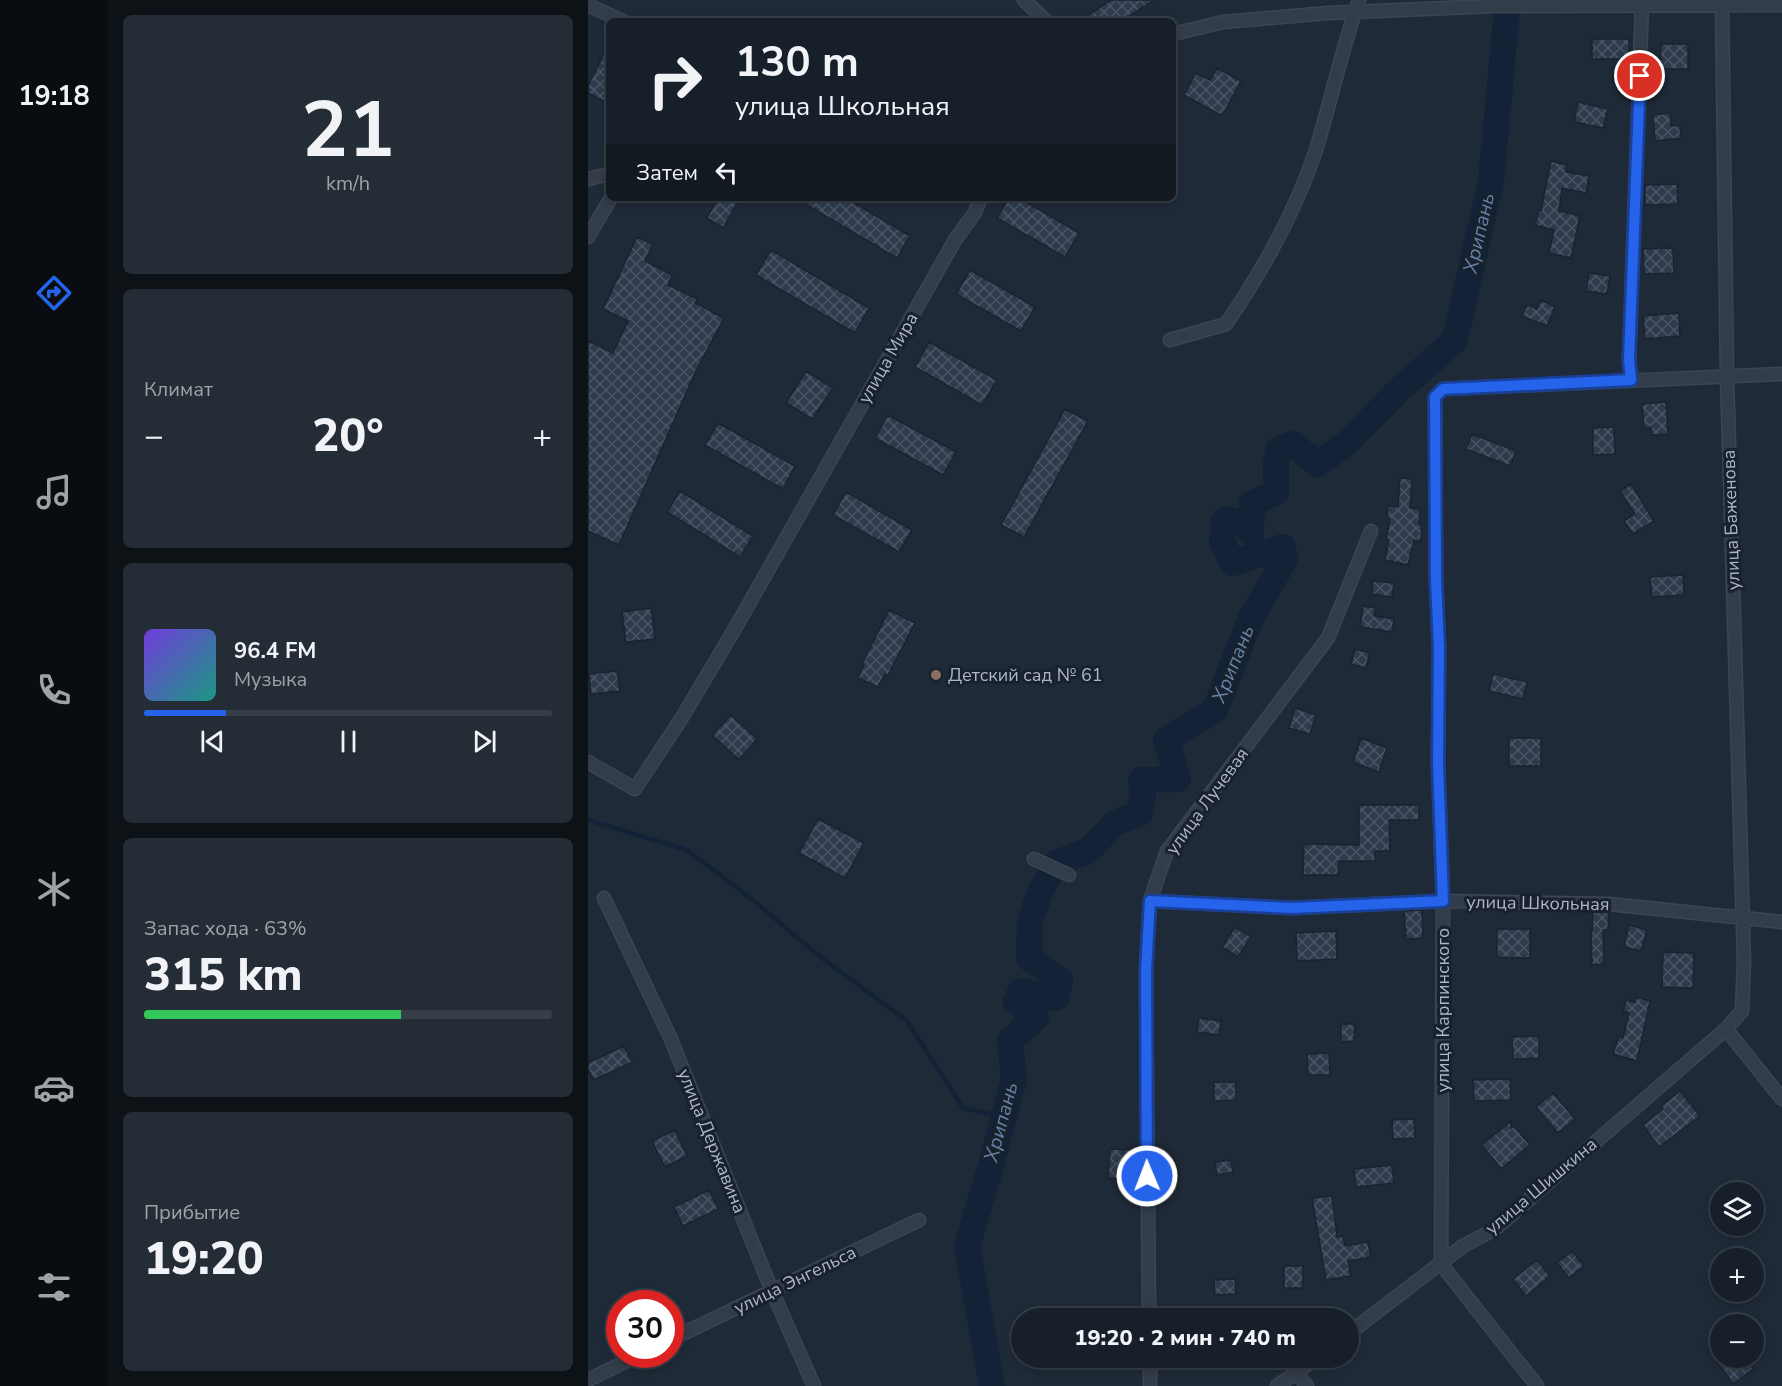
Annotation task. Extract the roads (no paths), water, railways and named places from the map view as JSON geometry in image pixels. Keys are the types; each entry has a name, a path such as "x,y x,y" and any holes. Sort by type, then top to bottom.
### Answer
{"street":[{"path":"1024,0 1043,18"},
{"path":"1176,33 1223,22 1357,6 1722,5 1738,3 1782,5"},
{"path":"588,4 617,18"},
{"path":"1642,5 1629,360 1631,380 1782,374"},
{"name":"улица Баженова","path":"1722,5 1726,376 1744,962 1742,1011 1726,1029"},
{"path":"1170,340 1226,324 1258,277 1290,215 1315,151 1357,6"},
{"path":"588,179 606,175"},
{"path":"588,237 609,201"},
{"name":"улица Мира","path":"588,762 635,789 725,646 954,240 974,214 980,201"},
{"name":"улица Карпинского","path":"1441,1264 1443,901 1438,763 1439,647 1436,580 1435,397 1443,389 1631,380"},
{"name":"улица Лучевая","path":"1149,1308 1146,970 1150,901 1167,851 1328,638 1371,531"},
{"path":"1034,859 1069,875"},
{"name":"улица Державина","path":"604,898 670,1037 772,1291 814,1386"},
{"name":"улица Школьная","path":"1150,901 1292,908 1443,901 1609,904 1743,919 1782,921"},
{"path":"1726,1029 1782,1099"},
{"name":"улица Шишкина","path":"1359,1326 1463,1246 1494,1229 1726,1029"},
{"name":"улица Энгельса","path":"684,1333 919,1220"},
{"path":"1441,1264 1537,1386"},
{"path":"588,1380 612,1368"},
{"path":"1150,1368 1150,1386"},
{"path":"1277,1386 1303,1368"},
{"path":"1296,1373 1307,1386"}],"waterway":[{"name":"Хрипань","path":"992,1386 967,1246 1014,1080 1010,1041 1036,1018 1016,1001 1021,991 1056,998 1060,980 1029,958 1030,921 1041,890 1056,863 1088,851 1115,823 1140,813 1143,798 1141,780 1178,779 1166,740 1215,710 1251,618 1285,559 1283,547 1232,563 1222,540 1224,520 1243,522 1251,533 1252,504 1276,492 1276,462 1279,449 1293,444 1317,464 1346,444 1398,391 1455,340 1491,181 1508,0"},
{"path":"588,820 687,850 753,900 818,955 907,1021 963,1108 1004,1117"}],"place":[{"name":"Детский сад № 61","path":"936,675"}]}
